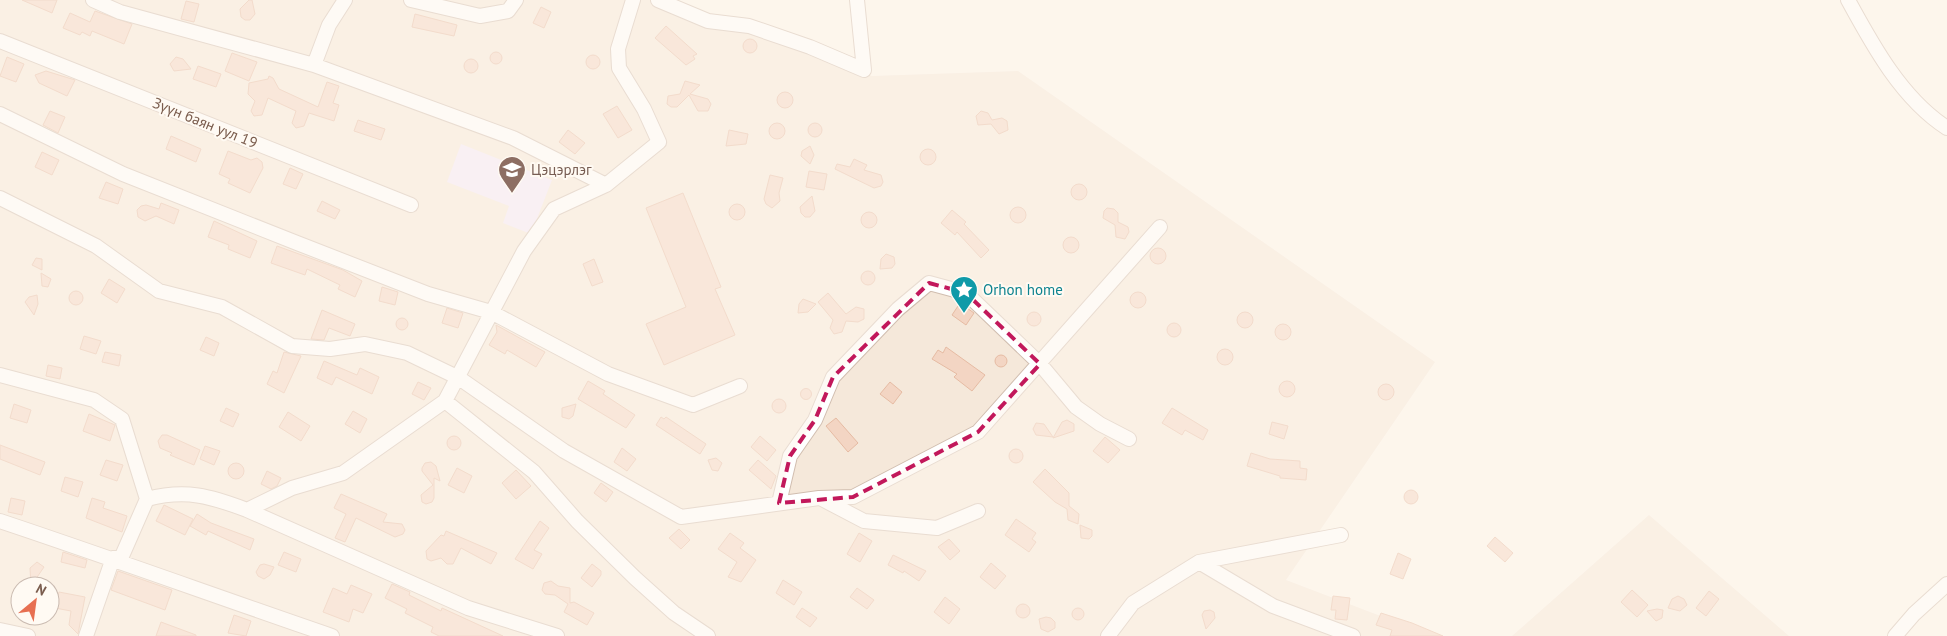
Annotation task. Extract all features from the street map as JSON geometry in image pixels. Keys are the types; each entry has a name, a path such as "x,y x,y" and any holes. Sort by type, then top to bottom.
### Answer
{"street":[{"path":"93,0 120,12 314,65 513,138 606,186"},
{"path":"314,65 329,25 346,0"},
{"path":"411,0 480,16 508,10 516,0"},
{"path":"247,510 292,488 342,472 445,401 459,378 491,312 524,252 554,209 606,186 659,142 644,109 619,68 618,49 633,0"},
{"path":"658,0 708,20 749,26 810,47 864,70 857,0"},
{"path":"1848,0 1896,80 1932,119 1947,128"},
{"name":"Зүүн баян уул 19","path":"0,41 411,205"},
{"path":"0,114 124,174 428,294 491,312 608,374 693,405 740,386"},
{"path":"0,198 96,246 159,291 222,307 292,346 330,349 365,344 407,353 459,378 564,450 681,517 819,498 853,497 978,432 1160,227"},
{"path":"779,504 790,456 815,420 833,377 898,309 929,283 966,293 1040,364 1076,407 1100,424 1129,439"},
{"path":"0,375 94,400 122,420 147,499 122,556 113,558"},
{"path":"445,401 534,472 577,521 635,578 674,613 708,636"},
{"path":"147,499 168,494 208,496 247,510 468,608 556,636"},
{"path":"819,498 864,521 937,528 978,511"},
{"path":"0,521 113,558 174,582 332,636"},
{"path":"1108,636 1133,603 1199,562 1341,535"},
{"path":"86,636 113,558"},
{"path":"1199,562 1273,606 1353,636"},
{"path":"1895,636 1914,614 1947,584"},
{"path":"0,630 28,636"}],"highlighted area":[{"path":"929,283 966,293 1040,364 978,432 853,497 779,503 790,456 815,420 833,377"}],"shaded area":[{"path":"0,0 669,0 872,76 1018,71 1435,362 1286,580 1433,636 0,636"},
{"name":"Цэцэрлэг","path":"461,144 552,180 531,234 503,223 509,206 447,182"},
{"path":"1649,515 1789,636 1512,636"}],"building":[{"path":"22,0 57,0 52,13"},
{"path":"249,0 252,0 255,14 250,20 245,20 241,17 240,9"},
{"path":"186,1 199,4 194,22 181,19"},
{"path":"541,7 551,12 544,28 533,23"},
{"path":"95,11 132,24 124,44 92,31 90,36 82,32 80,35 63,28 70,13 90,22"},
{"path":"415,14 457,25 454,36 412,27"},
{"path":"666,26 697,54 693,56 695,59 686,65 655,38"},
{"path":"750,39 755,41 757,46 755,51 750,53 745,51 743,46 745,41"},
{"path":"498,52 501,53 501,63 494,64 491,63 490,56 491,53"},
{"path":"232,53 257,62 249,81 225,71"},
{"path":"593,55 598,57 600,62 598,67 593,69 588,67 586,62 588,57"},
{"path":"7,57 24,64 16,82 0,76"},
{"path":"176,57 183,59 191,69 174,71 170,64"},
{"path":"468,59 474,59 478,66 474,73 468,73 464,69 464,63"},
{"path":"198,66 221,74 216,87 193,79"},
{"path":"46,71 75,80 67,96 39,83 35,75"},
{"path":"269,76 273,78 279,89 318,107 327,82 339,86 333,103 339,105 334,121 309,113 304,126 296,128 292,123 296,111 268,98 262,115 254,116 251,111 255,101 248,94 249,83 268,79"},
{"path":"685,81 700,85 690,94 708,99 711,104 708,111 698,111 689,95 677,107 671,107 667,104 668,96 680,94"},
{"path":"785,92 791,94 793,100 791,106 785,108 779,106 777,100 779,94"},
{"path":"617,106 632,130 618,138 603,114"},
{"path":"50,111 65,117 58,133 43,125"},
{"path":"981,111 988,113 992,120 1002,118 1007,121 1008,130 999,134 991,124 978,125 976,116"},
{"path":"358,120 385,129 381,140 354,131"},
{"path":"777,123 783,125 785,131 783,137 777,139 771,137 769,131 771,125"},
{"path":"815,123 820,125 822,130 820,135 815,137 810,135 808,130 810,125"},
{"path":"568,130 585,143 575,154 559,142"},
{"path":"729,130 748,134 746,144 726,146"},
{"path":"171,136 201,149 196,162 166,149"},
{"path":"810,146 814,155 810,164 801,156 802,151"},
{"path":"928,149 936,157 928,165 920,157"},
{"path":"228,151 251,160 257,158 262,162 263,168 250,193 228,183 230,179 219,174"},
{"path":"42,152 59,160 52,175 35,167"},
{"path":"854,159 867,165 864,170 881,175 883,182 881,186 874,188 835,169 837,164 850,167"},
{"path":"290,168 303,174 296,189 283,184"},
{"path":"809,171 827,174 824,190 806,187"},
{"path":"770,175 783,178 779,193 780,201 772,208 766,204 764,199"},
{"path":"106,182 123,189 118,204 99,198"},
{"path":"1079,184 1087,192 1079,200 1071,192"},
{"path":"683,193 721,287 715,289 735,335 664,365 646,324 686,307 646,208"},
{"path":"812,196 815,211 810,217 805,217 801,213 800,207"},
{"path":"322,201 340,210 335,219 317,211"},
{"path":"161,203 179,210 174,224 156,216 145,221 138,217 137,210 141,206 146,205 159,209"},
{"path":"737,204 743,206 745,212 743,218 737,220 731,218 729,212 731,206"},
{"path":"1015,207 1021,207 1026,212 1024,221 1015,223 1010,218 1010,212"},
{"path":"1107,208 1114,209 1118,213 1118,222 1128,227 1129,232 1125,239 1116,237 1115,225 1103,218 1104,211"},
{"path":"952,210 966,222 964,224 989,250 981,258 957,232 955,235 941,223"},
{"path":"869,212 875,214 877,220 875,226 869,228 863,226 861,220 863,214"},
{"path":"214,221 257,241 250,258 228,249 229,245 208,237"},
{"path":"1071,237 1079,245 1071,253 1063,245"},
{"path":"277,246 343,270 362,281 355,297 338,289 340,285 307,269 305,275 271,263"},
{"path":"1158,248 1166,256 1158,264 1150,256"},
{"path":"886,254 894,257 895,264 892,268 880,269 881,259"},
{"path":"36,258 42,259 42,270 32,265"},
{"path":"594,259 603,282 592,286 583,264"},
{"path":"865,271 871,271 875,278 871,285 865,285 861,281 861,275"},
{"path":"41,273 51,279 48,287 42,286"},
{"path":"109,279 125,289 117,303 101,293"},
{"path":"382,287 398,292 395,305 379,301"},
{"path":"73,291 79,291 83,298 79,305 73,305 69,301 69,295"},
{"path":"1138,292 1144,294 1146,300 1144,306 1138,308 1132,306 1130,300 1132,294"},
{"path":"828,293 846,314 856,307 864,309 864,319 858,322 846,321 842,332 834,334 830,328 833,320 818,302"},
{"path":"37,295 38,304 34,315 25,302 29,297"},
{"path":"803,299 816,304 808,312 798,313 799,304"},
{"path":"960,303 974,313 966,325 952,315"},
{"path":"447,308 463,313 458,328 442,323"},
{"path":"322,310 355,324 350,336 329,328 324,340 311,339"},
{"path":"1034,312 1039,314 1041,319 1039,324 1034,326 1029,324 1027,319 1029,314"},
{"path":"1245,312 1253,320 1245,328 1237,320"},
{"path":"402,318 408,324 402,330 396,324"},
{"path":"1174,323 1179,325 1181,330 1179,335 1174,337 1169,335 1167,330 1169,325"},
{"path":"1283,324 1291,332 1283,340 1275,332"},
{"path":"496,325 545,352 536,367 507,350 505,354 489,345 497,332"},
{"path":"84,336 101,341 96,354 80,349"},
{"path":"206,337 219,343 214,356 200,350"},
{"path":"946,347 985,375 972,391 954,377 957,374 932,359 938,350 943,353"},
{"path":"1225,349 1233,357 1225,365 1217,357"},
{"path":"105,352 121,355 119,366 102,362"},
{"path":"284,352 301,356 284,393 267,384 273,371 277,373"},
{"path":"1003,355 1006,356 1006,366 999,367 996,366 995,359 996,356"},
{"path":"324,361 357,375 360,368 379,377 372,394 336,377 332,385 317,378"},
{"path":"48,365 62,368 60,379 46,376"},
{"path":"588,381 605,391 603,394 635,415 626,428 578,399"},
{"path":"1287,381 1295,389 1287,397 1279,389"},
{"path":"418,382 431,388 424,400 412,394"},
{"path":"890,382 902,392 893,404 880,394"},
{"path":"1386,384 1394,392 1386,400 1378,392"},
{"path":"806,388 812,394 806,400 800,394"},
{"path":"776,399 782,399 786,406 782,413 776,413 772,409 772,403"},
{"path":"14,404 31,410 27,423 10,418"},
{"path":"576,404 573,416 569,419 562,417 562,408"},
{"path":"226,408 239,414 233,427 220,421"},
{"path":"1172,408 1208,430 1203,440 1185,430 1182,435 1162,423"},
{"path":"353,411 367,419 360,433 345,424"},
{"path":"288,412 310,426 301,441 279,427"},
{"path":"89,414 115,425 110,441 83,431"},
{"path":"661,417 664,419 666,417 706,444 700,454 656,425"},
{"path":"836,418 858,443 848,452 826,426"},
{"path":"1067,420 1074,424 1074,431 1053,438 1062,422"},
{"path":"1272,422 1288,426 1284,439 1269,434"},
{"path":"1036,423 1044,424 1053,437 1036,435 1033,429"},
{"path":"162,435 167,435 200,450 194,465 170,455 172,453 160,448 158,441"},
{"path":"454,436 459,438 461,443 459,448 454,450 449,448 447,443 449,438"},
{"path":"760,436 776,450 767,461 751,447"},
{"path":"1105,437 1120,450 1108,463 1093,451"},
{"path":"0,445 45,462 40,475 0,459"},
{"path":"205,446 220,451 214,465 200,459"},
{"path":"622,448 636,459 627,471 614,462"},
{"path":"1013,449 1019,449 1023,456 1019,463 1013,463 1009,459 1009,453"},
{"path":"1251,453 1270,459 1300,461 1300,468 1307,469 1306,480 1280,478 1280,476 1247,466"},
{"path":"716,458 722,463 718,471 712,470 708,460"},
{"path":"106,460 123,465 117,481 100,475"},
{"path":"758,460 776,476 771,489 749,470"},
{"path":"431,462 436,466 440,481 434,478 434,498 432,502 426,504 422,502 421,495 433,485 422,471 422,468 425,463"},
{"path":"236,463 244,471 236,479 228,471"},
{"path":"457,468 472,476 464,493 448,485"},
{"path":"1045,469 1069,493 1069,506 1079,514 1078,524 1068,520 1067,509 1055,502 1033,482"},
{"path":"516,470 531,486 516,499 502,483"},
{"path":"267,471 281,478 277,486 271,489 261,484"},
{"path":"65,477 83,482 78,497 61,491"},
{"path":"601,483 613,492 606,502 594,493"},
{"path":"1411,490 1416,492 1418,497 1416,502 1411,504 1406,502 1404,497 1406,492"},
{"path":"341,494 387,514 383,522 402,524 405,530 403,534 395,537 356,518 345,542 335,538 346,514 334,508"},
{"path":"11,498 25,501 22,515 8,512"},
{"path":"92,498 105,502 103,508 127,516 122,532 86,518"},
{"path":"164,505 193,519 185,535 156,521"},
{"path":"197,514 211,523 254,539 250,550 208,531 206,535 190,526"},
{"path":"1016,519 1036,533 1032,539 1036,542 1029,552 1005,535"},
{"path":"540,521 549,528 534,550 542,554 533,569 515,559"},
{"path":"1080,525 1092,530 1092,536 1089,539 1081,538"},
{"path":"679,529 690,540 681,549 669,538"},
{"path":"446,531 497,553 491,564 461,548 453,564 447,564 441,558 431,561 427,559 426,551 441,535 444,536"},
{"path":"730,533 744,543 740,548 756,560 741,582 728,577 737,562 718,549"},
{"path":"859,533 872,541 860,562 847,554"},
{"path":"1495,537 1513,553 1505,562 1487,546"},
{"path":"949,539 960,551 950,560 938,547"},
{"path":"63,552 87,560 85,568 61,562"},
{"path":"284,552 301,559 296,572 278,565"},
{"path":"1398,553 1411,559 1403,579 1390,574"},
{"path":"893,555 926,571 919,581 904,571 903,573 888,565"},
{"path":"37,562 44,567 38,576 30,576 30,568"},
{"path":"991,563 1006,576 995,589 980,577"},
{"path":"264,564 274,567 270,575 264,579 258,576 256,572 260,565"},
{"path":"592,564 601,571 601,575 592,587 581,578"},
{"path":"118,571 172,590 165,610 111,590"},
{"path":"783,580 802,592 794,605 776,593"},
{"path":"551,581 558,586 570,588 570,603 574,602 594,613 587,625 564,612 568,604 555,595 545,594 542,590 544,583"},
{"path":"392,584 410,592 409,595 441,611 442,608 503,636 439,636 431,632 433,627 405,613 407,609 385,598"},
{"path":"351,585 372,594 363,613 353,609 349,622 323,612 333,588 347,594"},
{"path":"857,588 874,600 867,609 850,597"},
{"path":"1632,590 1648,605 1637,617 1621,602"},
{"path":"1709,591 1719,599 1706,616 1696,608"},
{"path":"60,592 85,597 78,634 69,625 71,611 60,609"},
{"path":"1333,596 1350,598 1347,620 1335,619 1336,610 1331,610"},
{"path":"1678,596 1684,599 1687,605 1680,611 1668,608 1672,599"},
{"path":"945,597 960,609 949,624 934,612"},
{"path":"1023,604 1028,606 1030,611 1028,616 1023,618 1018,616 1016,611 1018,606"},
{"path":"802,608 817,618 810,627 796,617"},
{"path":"1078,608 1084,614 1078,620 1072,614"},
{"path":"1210,610 1214,612 1215,618 1206,629 1202,615 1204,611"},
{"path":"1663,610 1662,618 1656,621 1647,611"},
{"path":"1381,613 1443,636 1390,636 1392,630 1376,625"},
{"path":"234,615 251,621 246,636 228,633"},
{"path":"1051,618 1055,622 1055,628 1048,632 1041,629 1039,619"},
{"path":"161,622 196,635 196,636 156,636"}],"place":[{"name":"Цэцэрлэг","path":"512,194"},
{"name":"Orhon home","path":"964,314"}]}
